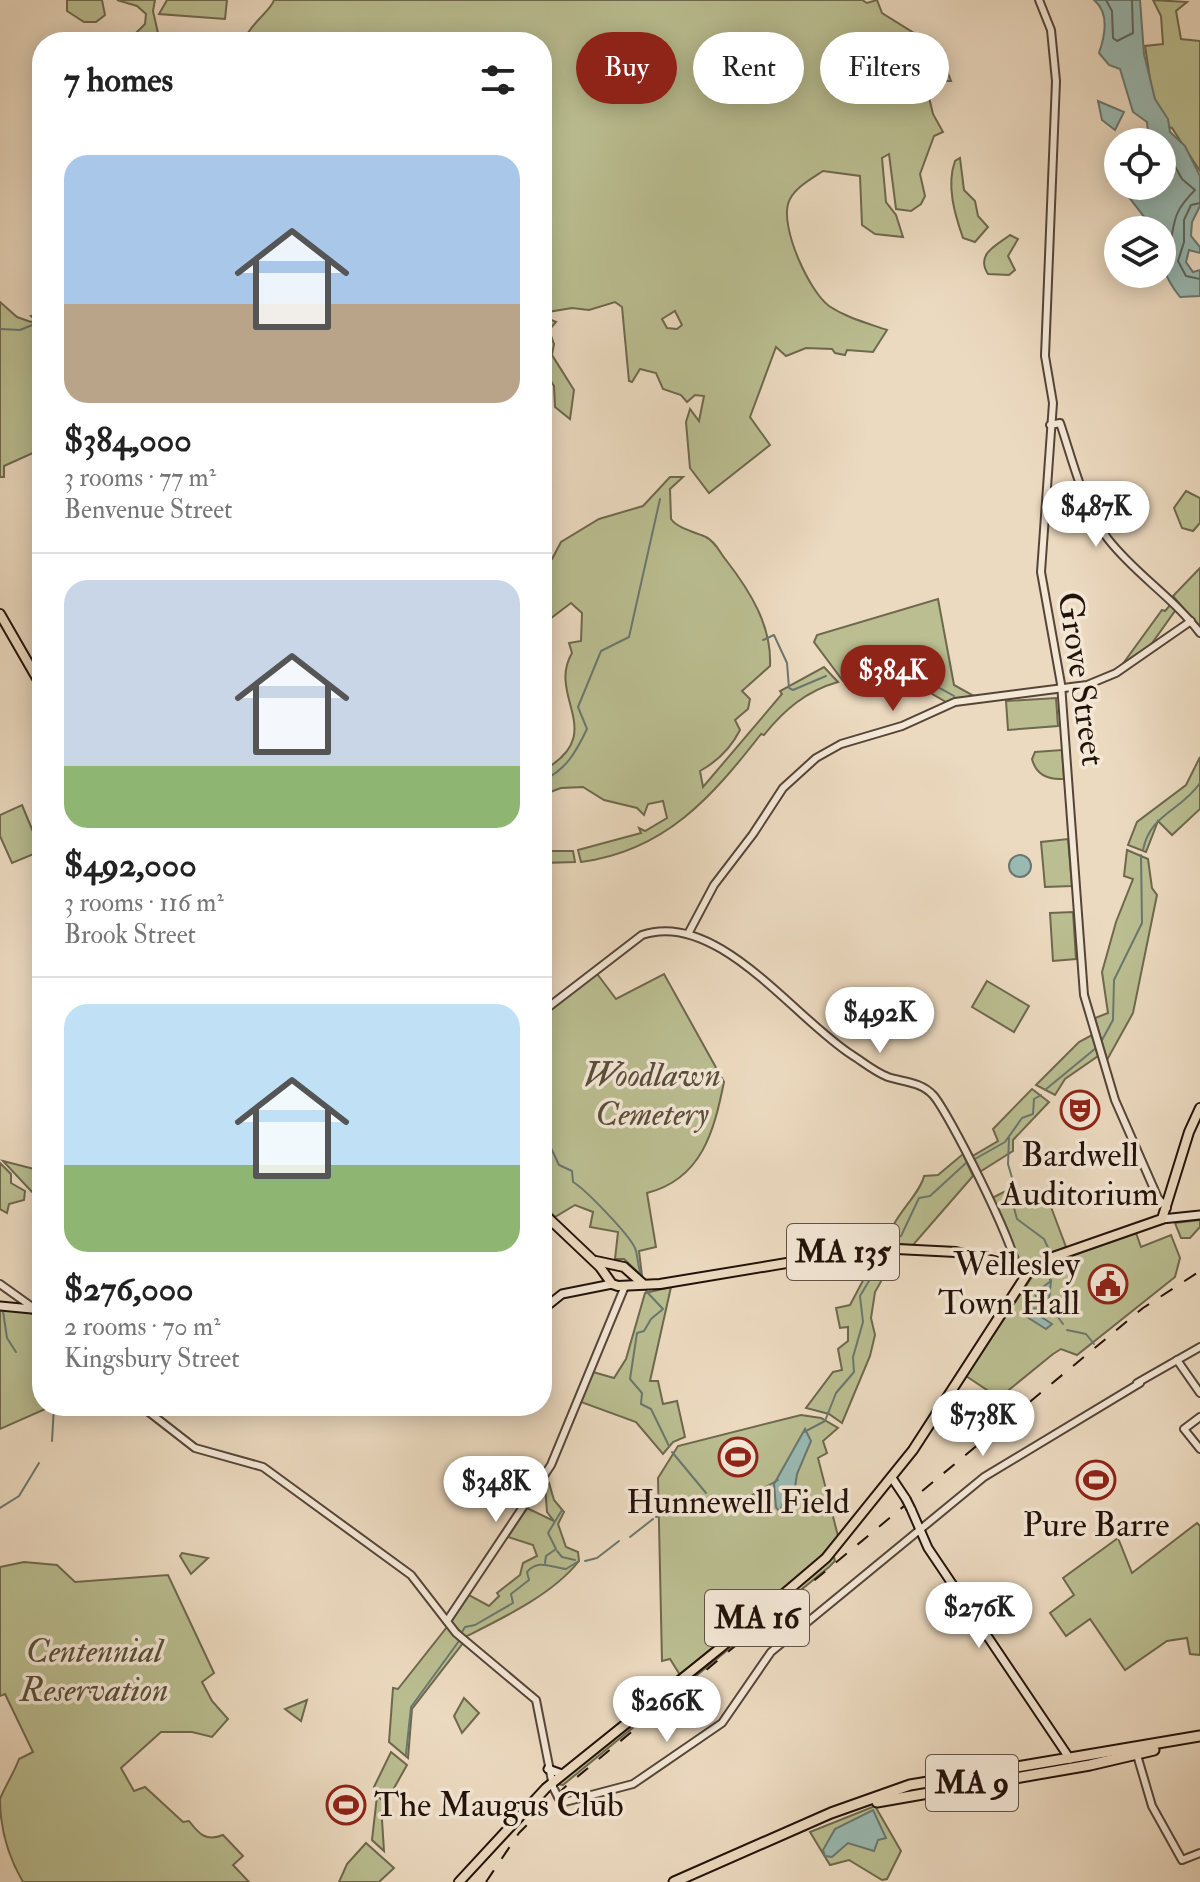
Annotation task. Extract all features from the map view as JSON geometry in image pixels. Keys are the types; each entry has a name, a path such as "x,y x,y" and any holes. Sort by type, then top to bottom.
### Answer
{"highway":[{"name":"MA 9","path":"686,1882 870,1804 1070,1759 1137,1755 1200,1738"},
{"name":"MA 9","path":"674,1882 831,1813 898,1788 1121,1755 1200,1738"}],"main road":[{"path":"0,614 32,670"},
{"path":"1162,1219 1189,1132 1200,1108"},
{"path":"1162,1219 1200,1215"},
{"name":"MA 16","path":"459,1882 562,1774 807,1576 892,1478 1029,1272 1056,1256 1162,1219"},
{"path":"552,1222 612,1284 564,1293 552,1302"},
{"name":"MA 135","path":"612,1284 646,1284 874,1248 956,1252 1015,1265 1029,1272"},
{"path":"588,1257 627,1269 628,1282"},
{"path":"592,1289 616,1265"},
{"path":"0,1306 32,1311"},
{"path":"892,1478 906,1499 927,1547 1070,1759"},
{"path":"548,1769 562,1774"}],"street":[{"name":"Grove Street","path":"1039,0 1051,30 1056,81 1045,356 1053,403 1040,567 1062,689 1084,995 1115,1100 1158,1198 1167,1208"},
{"path":"1050,425 1060,423 1085,495 1107,538 1200,633"},
{"path":"688,934 714,885 783,788 816,758 838,745 899,727 955,702 1062,689 1113,675 1191,621"},
{"path":"552,1004 636,938 651,932 688,934 736,958 837,1045 881,1073 915,1083 932,1094 956,1132 1015,1258 1015,1265"},
{"path":"447,1621 553,1462 617,1301 628,1282"},
{"path":"0,1284 32,1307"},
{"path":"612,1284 617,1301"},
{"path":"13,1307 16,1296"},
{"path":"152,1416 198,1450 249,1461 265,1469 406,1570 447,1621 536,1700 548,1769 560,1800 633,1784 722,1723 771,1652 993,1470 1200,1347"},
{"path":"1177,1360 1200,1393"},
{"path":"1200,1417 1184,1429 1200,1449"},
{"path":"1137,1755 1152,1806 1182,1860 1200,1853"}],"green space":[{"path":"67,0 102,0 105,15 96,22 84,22 67,11"},
{"path":"117,0 155,0 153,11 158,32 137,32 145,24 146,14 137,6"},
{"path":"167,0 227,0 225,19 159,14"},
{"path":"274,0 862,0 867,3 877,0 882,13 912,32 820,32 820,104 931,104 943,132 934,136 920,174 925,196 921,204 911,211 896,209 889,154 882,158 886,202 896,215 903,237 875,234 862,225 860,176 823,171 793,194 787,215 798,259 821,298 843,314 887,330 873,352 847,350 845,355 832,349 806,348 786,356 776,347 750,417 770,445 709,493 690,468 686,422 690,409 699,421 704,396 695,395 687,402 681,395 663,389 656,373 640,369 632,382 629,381 622,307 615,302 589,310 572,308 552,311 552,32 249,32","holes":["675,311 682,325 677,329 667,328 662,319"]},
{"path":"1153,0 1187,2 1176,11 1181,39 1200,41 1200,171 1176,134 1176,128 1167,126 1153,98 1145,46 1163,44 1161,16"},
{"path":"960,158 964,190 975,201 978,216 988,227 975,242 963,238 953,200 952,171 955,161"},
{"path":"1010,235 1018,239 1008,256 1015,270 1009,275 988,274 984,261 986,256"},
{"path":"0,302 17,317 32,322 32,453 4,466 4,477 0,477"},
{"path":"552,355 574,390 570,419 555,407"},
{"path":"670,477 683,477 670,489 671,519 709,539 718,548 758,610 770,651 770,666 742,691 750,699 748,709 735,720 740,730 736,737 723,754 700,771 703,787 782,694 780,691 824,667 838,682 806,696 780,717 684,818 638,846 581,862 578,850 641,833 639,828 645,831 667,818 663,801 648,804 644,815 637,808 604,800 583,787 552,791 552,764 562,757 572,743 575,729 566,669 572,653 569,643 581,641 582,613 571,603 552,617 552,559 561,542 599,519 643,506"},
{"path":"1186,491 1200,498 1200,523 1193,531 1182,528 1174,508"},
{"path":"1200,568 1200,628 1173,596"},
{"path":"938,599 954,685 974,696 971,698 946,702 920,687 884,678 843,681 814,642 817,635"},
{"path":"1172,603 1177,608 1150,646 1122,665 1162,610 1165,611"},
{"path":"1056,698 1058,726 1008,730 1006,701"},
{"path":"1062,750 1064,779 1053,779 1036,769 1032,759 1035,752"},
{"path":"1200,757 1200,809 1172,835 1158,821 1146,852 1128,845 1137,822 1186,785"},
{"path":"22,805 32,829 32,855 12,863 0,836 0,815"},
{"path":"1068,839 1072,886 1045,887 1041,842"},
{"path":"1127,850 1148,859 1152,888 1157,895 1133,1013 1107,1060 1095,1018 1108,1013 1102,972 1116,922 1133,879 1124,876"},
{"path":"552,851 573,851 575,862 552,863"},
{"path":"1073,912 1076,959 1053,961 1050,913"},
{"name":"Woodlawn Cemetery","path":"595,971 616,999 664,974 724,1082 710,1135 693,1165 681,1177 647,1193 656,1247 639,1251 642,1276 624,1259 615,1259 618,1232 590,1227 593,1212 575,1205 555,1217 552,1214 552,1008"},
{"path":"987,981 1029,1006 1014,1032 972,1007"},
{"path":"1092,1035 1098,1056 1065,1079 1055,1095 1036,1085 1079,1042"},
{"path":"1032,1089 1049,1102 1013,1140 1013,1151 978,1173 971,1157 998,1141 993,1129"},
{"path":"963,1154 973,1176 913,1245 890,1244 892,1227 924,1176 938,1175"},
{"path":"3,1161 32,1168 32,1192"},
{"path":"0,1163 11,1174 11,1183 25,1191 24,1200 9,1204 7,1213 0,1209"},
{"path":"1016,1186 1021,1200 1045,1191 1066,1247 1031,1264 1020,1260 990,1199"},
{"path":"1200,1220 1200,1227 1190,1238 1181,1238 1175,1223"},
{"path":"1136,1233 1141,1247 1171,1235 1180,1258 1175,1277 1077,1355 1061,1349 999,1398 966,1376 1034,1274 1057,1261"},
{"path":"870,1253 897,1253 875,1292 871,1318 875,1335 870,1356 842,1423 829,1414 806,1408 833,1372 842,1370 838,1349 848,1341 848,1327 840,1328 836,1308 850,1305 867,1273"},
{"path":"671,1287 650,1381 658,1381 663,1404 677,1401 685,1437 673,1442 663,1454 636,1422 581,1402 593,1372 614,1378 626,1359 645,1293"},
{"path":"0,1309 29,1312 32,1314 32,1415 0,1429"},
{"path":"801,1415 821,1418 838,1428 823,1441 827,1453 818,1458 838,1536 817,1561 680,1675 670,1659 662,1661 658,1478 678,1446"},
{"path":"549,1483 554,1500 564,1512 558,1524 566,1547 578,1552 579,1561 542,1594 465,1637 451,1622 469,1595 489,1606 499,1596 497,1593 520,1575 523,1563 537,1556 533,1545 508,1537 527,1508 554,1521 547,1512 545,1486"},
{"path":"1197,1523 1200,1526 1200,1655 1190,1654 1187,1638 1167,1641 1125,1670 1090,1619 1066,1636 1050,1613 1074,1595 1063,1578 1118,1538 1132,1573"},
{"path":"182,1553 208,1558 191,1574 180,1556"},
{"path":"834,1557 835,1561 829,1567 563,1785 555,1784"},
{"name":"Centennial Reservation","path":"24,1562 57,1565 75,1582 168,1575 214,1673 202,1682 212,1701 228,1719 212,1737 192,1732 161,1732 121,1768 134,1791 145,1787 183,1822 189,1821 203,1836 212,1838 223,1835 243,1856 233,1865 249,1882 23,1882 6,1843 0,1799 19,1759 33,1752 5,1694 0,1696 0,1567"},
{"path":"447,1627 463,1643 412,1709 408,1758 389,1742 393,1688 398,1689"},
{"path":"464,1698 479,1713 462,1733 454,1716"},
{"path":"307,1700 301,1721 285,1709"},
{"path":"391,1752 407,1765 389,1797 374,1787"},
{"path":"377,1796 386,1803 382,1820 384,1851 372,1840"},
{"path":"875,1806 901,1851 887,1879 882,1880 849,1860 830,1865 810,1832"},
{"path":"366,1843 394,1868 379,1882 339,1882 347,1864"}],"water":[{"path":"1094,0 1140,0 1144,54 1155,99 1168,119 1169,128 1148,128 1147,122 1133,112 1120,69 1109,65 1099,53 1104,18"},
{"path":"1098,101 1124,112 1116,128 1102,120"},
{"path":"1176,138 1185,146 1200,176 1200,206 1192,222 1191,236 1200,247 1200,253 1189,250 1186,262 1193,272 1200,270 1200,296 1180,297 1173,288 1176,288 1176,216 1143,216 1131,200 1176,200"},
{"path":"1020,855 1028,858 1031,866 1028,874 1020,877 1012,874 1009,866 1012,858"},
{"path":"1051,1281 1048,1310 1046,1289 1039,1299 1045,1309 1037,1314 1052,1324 1046,1329 1027,1317 1030,1315 1028,1309 1038,1308 1035,1293"},
{"path":"805,1429 811,1441 797,1474 794,1494 784,1498 780,1512 776,1507 774,1484"},
{"path":"873,1810 886,1838 878,1840 874,1851 848,1843 832,1857 825,1856 823,1850 835,1829"}],"waterway":[{"path":"0,329 20,330 32,325"},
{"path":"552,775 569,760 587,729 578,707 601,651 629,637 660,499"},
{"path":"763,640 774,635 787,663 789,688 793,690 826,676"},
{"path":"842,672 858,669 901,672 954,696"},
{"path":"1143,850 1152,828 1200,783"},
{"path":"1102,1040 1113,1020 1114,980 1142,923 1141,855"},
{"path":"1045,1090 1096,1048"},
{"path":"975,1159 1005,1142 1022,1118 1033,1114 1034,1099 1041,1095"},
{"path":"1009,1138 1008,1164 1017,1195 1014,1208 1017,1219 1044,1239 1050,1252"},
{"path":"552,1150 559,1165 572,1171 573,1182 627,1236 636,1251 641,1275"},
{"path":"892,1244 895,1237 901,1236 919,1198 930,1196 966,1163"},
{"path":"804,1432 825,1421 836,1393 854,1372 853,1357 863,1322 860,1296 882,1259 891,1252"},
{"path":"1050,1280 1052,1264"},
{"path":"646,1291 663,1309 651,1319 644,1331 637,1333 630,1379 642,1393 641,1404 651,1409 669,1446"},
{"path":"1050,1306 1063,1324"},
{"path":"3,1311 7,1338 16,1352"},
{"path":"1067,1330 1086,1334 1094,1344"},
{"path":"52,1441 53,1416"},
{"path":"672,1452 706,1493"},
{"path":"0,1508 19,1496 39,1463"},
{"path":"745,1499 778,1480"},
{"path":"545,1563 546,1556 556,1549 548,1533 562,1510"},
{"path":"656,1517 672,1511"},
{"path":"630,1537 653,1519"},
{"path":"585,1561 597,1558 619,1541"},
{"path":"557,1551 562,1557 575,1560"},
{"path":"462,1632 465,1627 475,1625 513,1603 511,1594 529,1580 527,1572 531,1568 545,1565 566,1569 579,1561"},
{"path":"406,1754 411,1707 459,1641"}],"railway":[{"path":"486,1882 519,1833 565,1787 1143,1308 1200,1271"}],"place":[{"name":"Bardwell Auditorium","path":"1080,1110"},
{"name":"Wellesley Town Hall","path":"1108,1284"},
{"name":"Hunnewell Field","path":"738,1457"},
{"name":"Pure Barre","path":"1096,1480"},
{"name":"The Maugus Club","path":"346,1805"}]}
